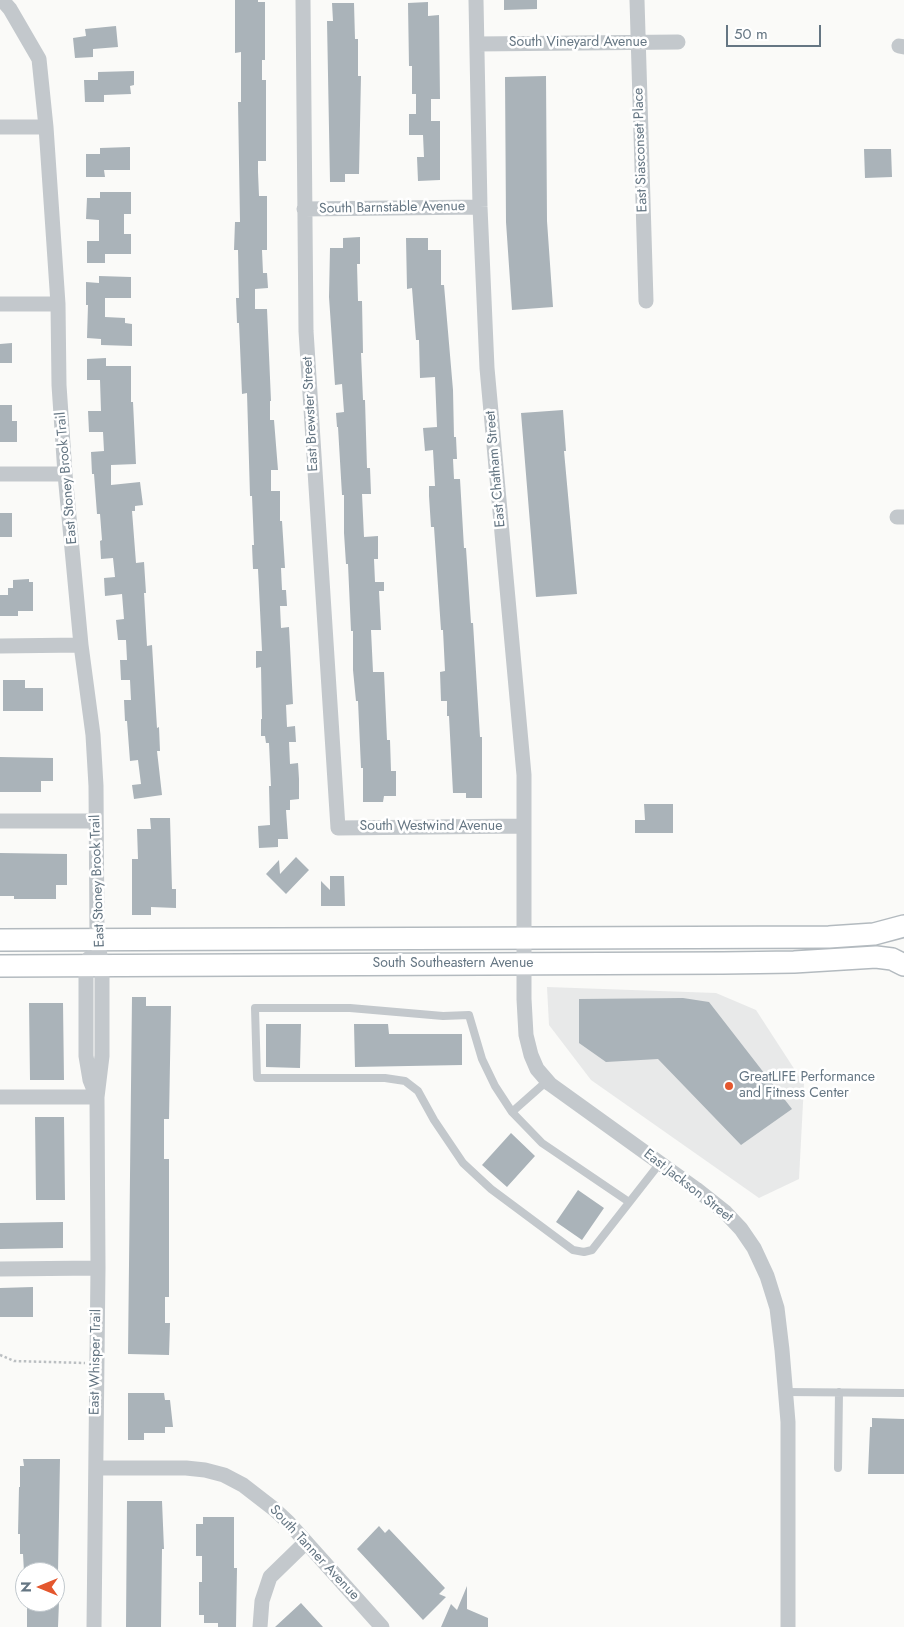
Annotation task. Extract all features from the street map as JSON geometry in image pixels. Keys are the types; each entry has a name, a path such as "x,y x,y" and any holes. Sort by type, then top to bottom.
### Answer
{"main road":[{"name":"South Southeastern Avenue","path":"0,940 829,937 874,934 904,926"},
{"name":"South Southeastern Avenue","path":"0,966 794,962 876,957 892,959 904,965"}],"street":[{"name":"East Stoney Brook Trail","path":"2,0 10,9 39,59 46,128 58,304 59,385 65,474 81,646 93,735 97,939"},
{"name":"East Brewster Street","path":"303,0 306,331 338,828"},
{"name":"East Chatham Street","path":"476,0 480,207 487,368 523,749 525,937"},
{"name":"East Siasconset Place","path":"637,0 646,301"},
{"name":"South Vineyard Avenue","path":"477,44 678,42"},
{"path":"0,127 46,128"},
{"name":"South Barnstable Avenue","path":"304,209 480,207"},
{"path":"0,304 58,304"},
{"path":"0,474 65,474"},
{"path":"0,646 81,646"},
{"path":"0,821 96,821"},
{"name":"South Westwind Avenue","path":"338,828 524,826"},
{"name":"East Jackson Street","path":"525,937 526,1035 537,1070 547,1081 725,1212 741,1229 754,1248 767,1276 777,1308 788,1422 788,1627"},
{"name":"East Whisper Trail","path":"94,1627 98,1268 96,1097 90,1080 86,1056 97,939"},
{"path":"0,1097 96,1097"},
{"path":"0,1269 98,1268"},
{"name":"South Tanner Avenue","path":"96,1468 186,1468 206,1470 224,1475 243,1485 274,1508 382,1627"},
{"path":"260,1627 262,1601 270,1577 306,1542"}],"lane":[{"path":"629,1202 542,1143 512,1112 495,1086 482,1059 469,1015 443,1016 350,1008 255,1008 257,1078 385,1078 405,1081 418,1091 434,1120 463,1163 490,1190 574,1250 584,1252 592,1250 660,1163"},
{"path":"512,1112 547,1081"},
{"path":"786,1392 904,1393"},
{"path":"838,1468 839,1392"}],"path":[{"path":"0,1355 14,1361 96,1363"}],"shaded area":[{"path":"547,987 716,993 756,1010 804,1084 799,1179 759,1198 591,1080 549,1025"}],"building":[{"path":"235,0 258,0 258,2 265,2 265,60 262,60 262,80 266,80 266,161 258,161 258,172 259,196 267,196 267,250 262,250 263,273 267,273 268,288 255,289 255,309 267,309 271,401 270,420 274,420 278,470 271,470 271,491 280,491 280,521 282,521 285,568 281,568 282,590 286,590 287,606 280,606 281,628 289,627 293,704 286,705 287,727 295,726 296,742 289,742 290,764 298,763 299,779 299,799 290,800 290,810 286,810 288,839 278,839 278,847 259,848 258,826 270,825 269,786 271,786 269,743 266,743 265,736 261,736 261,667 256,668 256,651 262,651 258,569 253,569 252,545 254,545 252,496 250,496 247,393 242,394 239,323 237,323 236,298 239,298 238,250 234,250 235,222 240,222 238,102 241,102 241,52 235,53"},
{"path":"504,0 537,0 537,9 504,10"},
{"path":"428,2 428,16 439,15 440,99 431,99 431,121 440,121 440,180 418,181 417,157 424,157 423,135 409,135 409,114 416,114 416,94 412,94 412,66 409,66 408,3"},
{"path":"332,3 354,3 355,39 358,39 358,76 361,76 359,174 345,174 345,182 330,182 327,21 333,21"},
{"path":"116,26 118,47 93,49 93,57 75,58 73,38 86,36 85,29"},
{"path":"134,71 134,85 130,86 131,94 104,95 104,102 85,102 84,80 98,80 98,72"},
{"path":"546,76 547,221 553,307 512,310 506,222 505,77"},
{"path":"130,147 130,170 104,170 105,177 86,177 86,154 100,154 100,148"},
{"path":"864,149 891,149 892,177 865,178"},
{"path":"100,192 131,192 131,214 124,214 124,234 131,234 131,254 105,254 105,263 87,263 87,241 99,241 99,220 86,219 87,198 100,198"},
{"path":"360,237 360,264 357,264 358,301 362,301 363,353 361,353 363,400 365,400 367,468 370,468 371,494 362,494 364,537 378,536 378,559 374,559 375,582 384,582 384,591 379,591 381,630 371,630 373,672 384,672 387,740 390,740 391,771 396,771 396,796 384,796 383,802 363,802 363,768 361,768 358,701 356,701 353,670 353,631 351,631 348,564 346,564 344,533 344,495 342,495 336,413 344,412 342,384 335,385 329,297 330,248 343,248 343,238"},
{"path":"406,238 428,238 428,250 441,250 441,285 444,285 453,390 454,437 456,437 457,459 453,459 454,479 460,479 464,548 466,548 471,623 473,623 480,737 482,737 482,798 466,798 466,793 453,793 449,716 447,716 447,701 441,701 440,672 445,671 443,630 441,630 434,527 431,527 429,496 429,486 435,486 433,450 425,451 423,428 437,427 435,377 420,378 419,340 416,340 412,288 407,289"},
{"path":"99,276 131,277 131,298 105,298 105,317 125,318 125,323 132,324 132,346 101,345 101,339 87,338 88,305 86,305 86,282 99,283"},
{"path":"12,343 12,363 0,363 0,344"},
{"path":"106,358 106,366 131,366 131,402 133,402 136,464 111,465 111,485 140,482 143,505 135,506 135,511 132,511 136,563 144,562 147,646 152,645 157,728 159,727 160,751 157,751 162,795 134,799 132,785 141,784 138,760 130,761 127,721 125,721 124,700 131,700 130,680 121,680 120,660 127,660 126,640 118,640 116,620 124,619 122,594 105,596 104,578 115,577 113,558 101,559 100,514 97,514 94,474 92,474 91,452 104,451 103,432 89,432 88,411 101,411 100,380 87,380 87,359"},
{"path":"0,405 12,405 12,421 17,421 17,442 0,442"},
{"path":"563,410 566,451 564,451 577,594 536,597 521,413"},
{"path":"0,513 12,513 12,537 0,537"},
{"path":"29,579 29,582 33,582 33,611 18,611 18,616 0,616 0,595 8,595 8,588 13,588 13,580"},
{"path":"3,680 25,680 25,688 43,688 43,711 3,711"},
{"path":"0,757 53,758 53,781 41,781 41,792 0,792"},
{"path":"644,804 673,804 673,833 635,833 635,820 645,820"},
{"path":"150,818 170,818 172,889 176,889 176,908 151,907 151,915 132,915 132,859 138,859 137,829 151,829"},
{"path":"0,853 67,854 67,885 56,885 56,899 14,899 14,896 0,896"},
{"path":"296,857 309,870 286,894 266,874 279,860 280,874"},
{"path":"330,876 344,876 345,906 321,906 321,881 330,890"},
{"path":"132,997 146,997 146,1006 171,1006 169,1119 164,1119 164,1159 169,1159 169,1297 165,1297 165,1323 170,1323 169,1355 128,1354"},
{"name":"GreatLIFE Performance and Fitness Center","path":"683,998 709,1002 792,1109 741,1145 658,1059 606,1062 579,1043 579,999"},
{"path":"29,1003 63,1003 64,1080 30,1080"},
{"path":"266,1024 301,1024 300,1068 266,1067"},
{"path":"354,1024 388,1024 389,1034 462,1034 462,1065 355,1067"},
{"path":"35,1117 64,1117 65,1200 36,1200"},
{"path":"511,1133 535,1156 507,1187 482,1165"},
{"path":"578,1190 604,1208 582,1240 556,1222"},
{"path":"63,1222 63,1248 0,1249 0,1223"},
{"path":"33,1287 33,1317 0,1317 0,1288"},
{"path":"128,1393 164,1393 165,1400 170,1400 173,1427 165,1427 165,1433 144,1433 144,1440 128,1440"},
{"path":"872,1418 904,1419 904,1474 868,1474"},
{"path":"23,1459 60,1459 58,1562 23,1562 23,1554 20,1554 20,1534 18,1534 19,1487 20,1466 24,1466"},
{"path":"127,1501 162,1501 164,1549 162,1549 161,1627 126,1627"},
{"path":"203,1517 234,1517 234,1568 237,1568 236,1627 218,1627 218,1623 204,1623 204,1615 199,1615 199,1582 202,1582 202,1556 196,1556 196,1524 203,1524"},
{"path":"379,1526 385,1533 389,1529 445,1588 439,1594 446,1597 423,1620 357,1549"},
{"path":"467,1586 467,1609 488,1618 488,1627 441,1627 451,1604 457,1610"},
{"path":"301,1603 323,1627 275,1627"},
{"path":"27,1612 59,1612 58,1627 27,1627"}],"place":[{"name":"GreatLIFE Performance and Fitness Center","path":"729,1086"}]}
